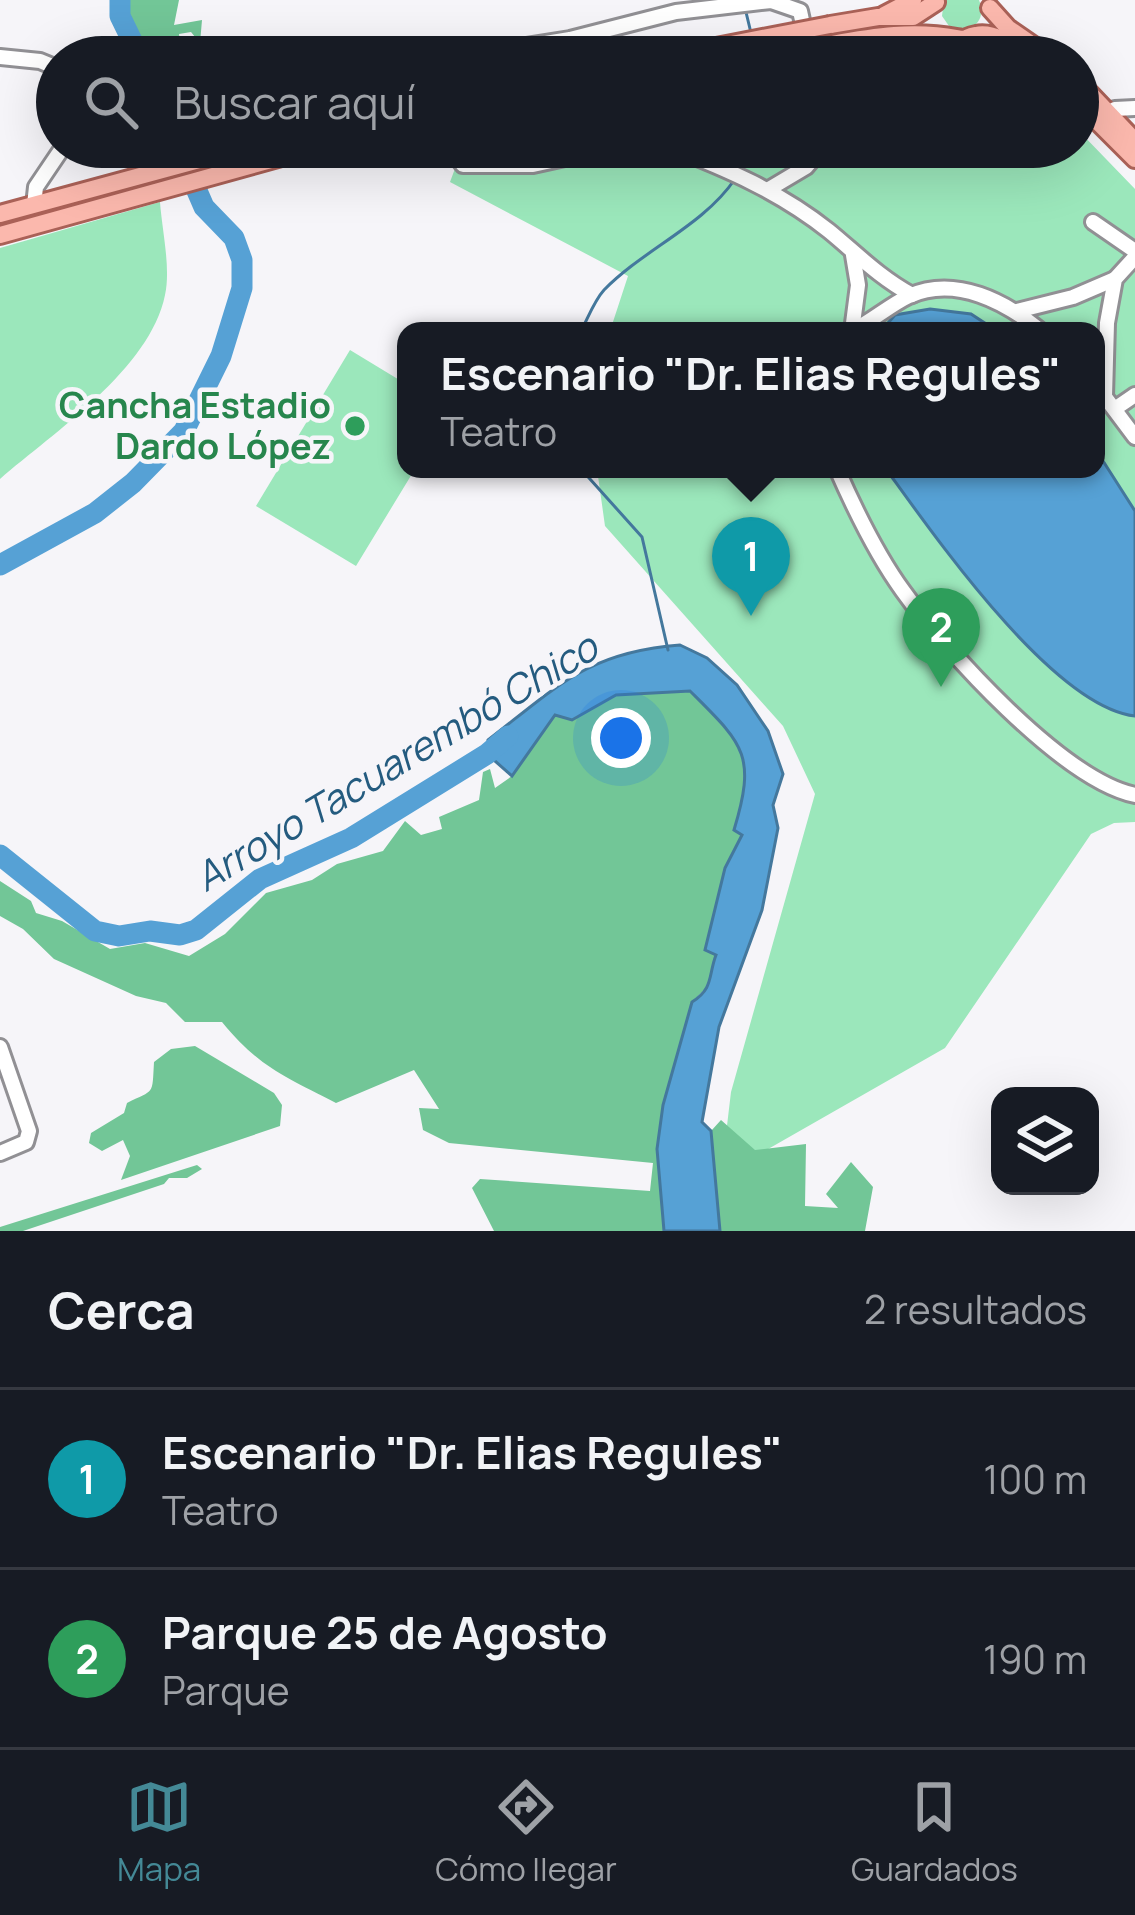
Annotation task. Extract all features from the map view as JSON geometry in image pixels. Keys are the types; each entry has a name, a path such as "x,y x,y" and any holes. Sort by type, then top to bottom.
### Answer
{"main road":[{"path":"828,36 913,0"},
{"path":"878,17 913,17 936,1"},
{"path":"936,1 936,20 946,34"},
{"path":"978,34 985,27 988,4"},
{"path":"988,4 1020,36"},
{"path":"821,36 903,32 952,36"},
{"path":"972,36 994,36"},
{"path":"1099,111 1135,159"},
{"path":"1099,115 1135,141"},
{"path":"0,235 187,168"},
{"path":"0,214 224,168"}],"street":[{"path":"578,36 676,12 771,2 800,11 805,36"},
{"path":"0,57 36,61"},
{"path":"1103,117 1135,108"},
{"path":"34,205 36,187 49,168"},
{"path":"726,168 769,189 912,295"},
{"path":"769,189 804,168"},
{"path":"1017,311 1073,298 1115,279 1135,254 1093,222"},
{"path":"853,255 857,272 853,322"},
{"path":"1105,342 1115,279"},
{"path":"867,322 912,295 946,290 977,292 1030,322"},
{"path":"1117,408 1135,395"},
{"path":"1105,396 1135,436"},
{"path":"842,478 900,586 938,636 1054,750 1120,792 1135,795"},
{"path":"0,1047 29,1137 21,1146 0,1153"}],"green space":[{"path":"130,0 179,0 174,25 202,20 201,36 191,32 139,36 130,18"},
{"path":"944,0 979,0 978,21 967,30 949,26 942,16"},
{"path":"1099,152 1135,189 1135,822 1114,823 1091,834 945,1048 721,1176 731,1092 815,794 783,726 605,526 598,478 1105,478 1105,322 613,322 628,276 450,182 455,168 1099,168"},
{"path":"160,202 167,273 156,322 97,397 0,479 0,248"},
{"name":"Cancha Estadio Dardo López","path":"350,350 397,379 397,478 410,478 356,566 256,506"},
{"path":"690,691 740,752 744,783 734,829 743,834 725,868 705,950 717,955 713,981 692,1002 663,1105 657,1149 664,1231 494,1231 472,1188 480,1179 650,1191 653,1163 449,1143 423,1130 419,1108 439,1109 414,1070 336,1103 261,1061 222,1022 185,1022 166,1003 136,996 54,959 23,929 0,916 0,881 31,901 36,913 62,921 110,949 145,943 189,956 225,934 266,893 383,851 405,821 421,835 442,829 439,817 479,800 483,772 490,769 495,788 512,776 555,715 573,720 616,695"},
{"path":"195,1046 274,1093 282,1105 280,1126 121,1180 130,1156 123,1140 102,1151 89,1143 91,1133 150,1090 154,1062 171,1049"},
{"path":"721,1120 755,1150 806,1144 805,1206 838,1208 826,1194 851,1162 873,1187 865,1231 720,1231 711,1131"},
{"path":"197,1165 202,1169 187,1178 169,1178 164,1184 23,1231 0,1231 0,1227"}],"water":[{"path":"930,309 971,314 983,322 889,322 895,315"},
{"path":"1105,464 1135,511 1135,716 1103,706 1068,683 964,574 893,478 1105,478"},
{"path":"680,645 707,658 737,685 768,731 783,774 773,805 778,828 762,910 719,1027 702,1122 711,1131 720,1231 664,1231 657,1149 663,1105 692,1002 707,987 716,955 705,950 725,868 742,835 734,830 744,784 740,752 722,724 690,691 616,695 572,720 555,715 512,776 487,754 488,740 576,675 621,655"}],"waterway":[{"name":"Arroyo Tacuarembó Chico","path":"120,0 120,16 130,36"},
{"path":"745,8 751,33"},
{"name":"Arroyo Tacuarembó Chico","path":"0,565 95,513 133,483 184,431 221,356 242,288 242,260 234,238 204,207 187,168"},
{"path":"585,322 604,290 707,210 735,179"},
{"path":"589,478 642,537 668,650"},
{"name":"Arroyo Tacuarembó Chico","path":"0,855 95,931 119,936 150,931 180,935 196,930 260,879 351,838 487,754 508,736"}],"place":[{"name":"Cancha Estadio Dardo López","path":"355,426"},
{"name":"Escenario \"Dr. Elias Regules\"","path":"751,616"},
{"name":"Parque 25 de Agosto","path":"941,687"}]}
